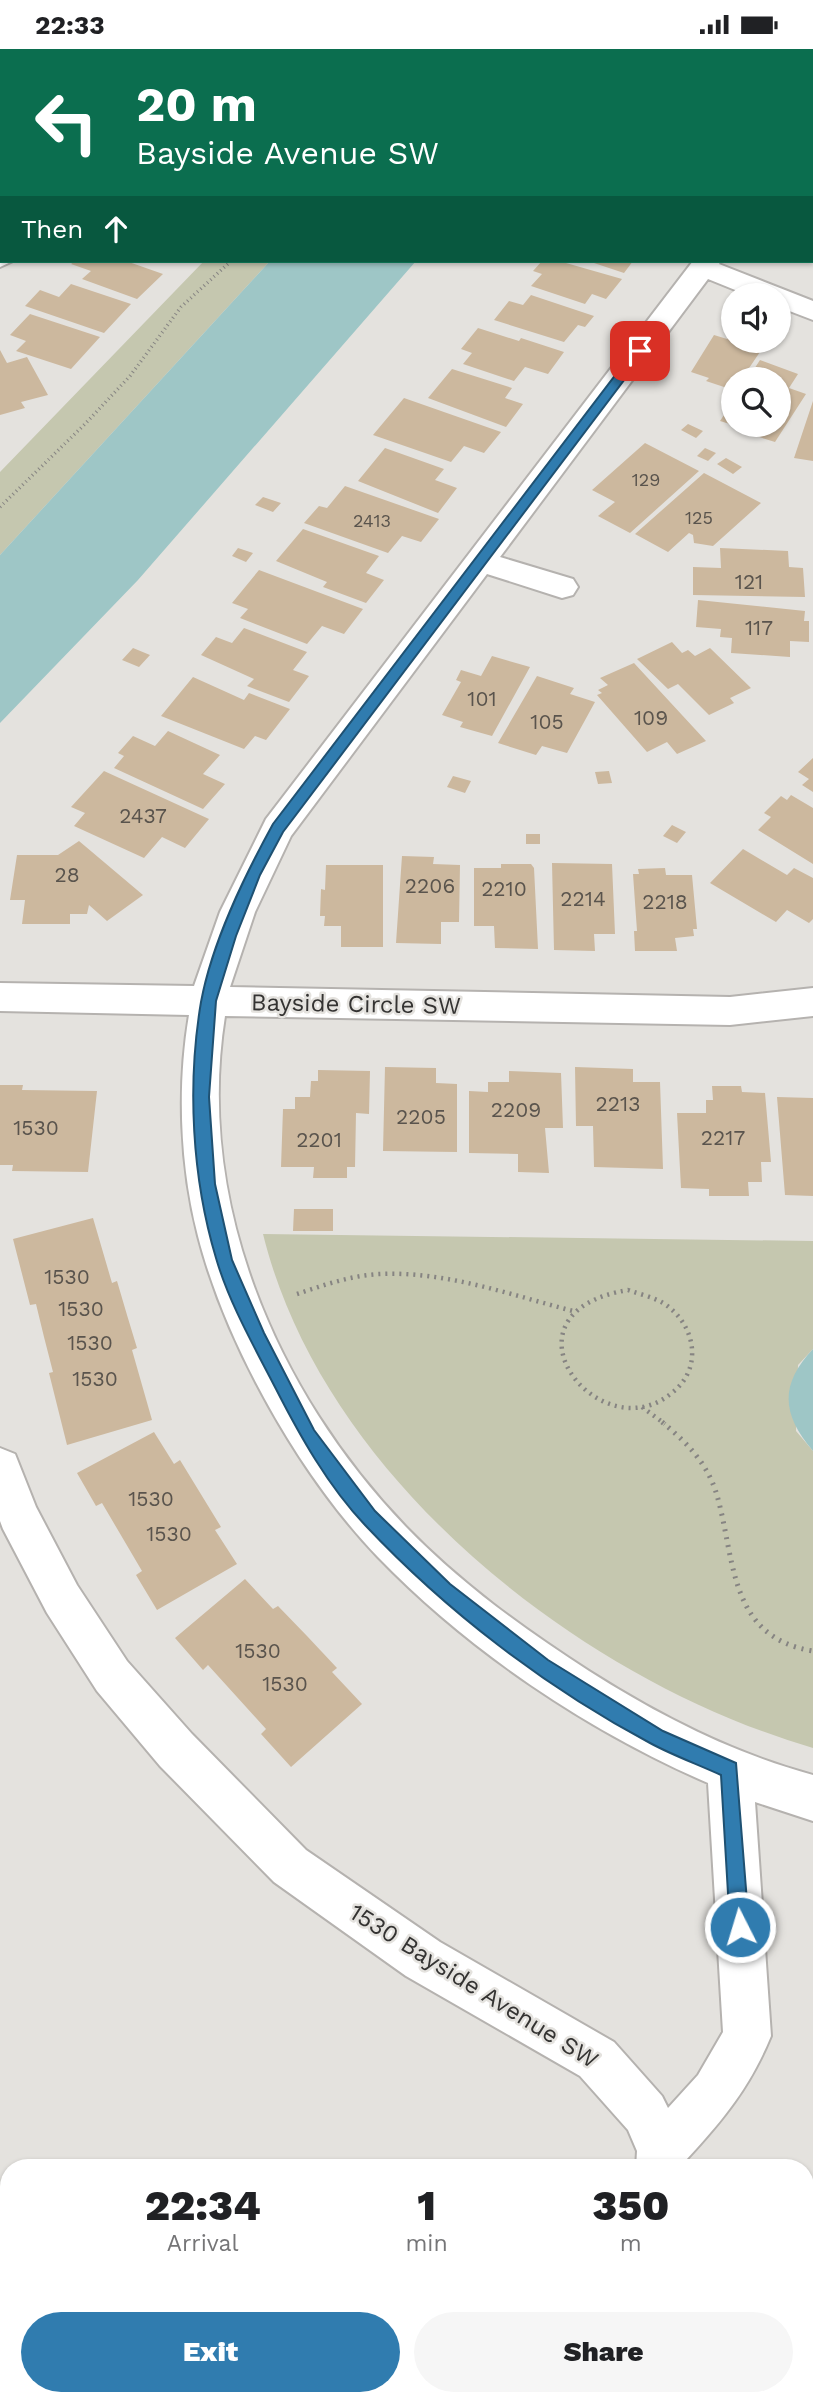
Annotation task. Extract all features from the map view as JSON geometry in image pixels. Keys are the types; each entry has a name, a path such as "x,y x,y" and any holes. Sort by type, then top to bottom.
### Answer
{"street":[{"path":"705,264 748,283"},
{"name":"Bayside Circle SW","path":"705,264 278,828 253,875 229,936 209,1001 730,1011 813,1002"},
{"path":"791,302 813,311"},
{"path":"482,562 562,587"},
{"path":"0,997 209,1001 201,1097 207,1184 224,1260 257,1336 308,1435 369,1517 444,1590 542,1666 657,1737 770,1787 813,1798"},
{"name":"1530 Bayside Avenue SW","path":"0,1467 18,1515 62,1599 112,1676 176,1750 290,1865 424,1959 597,2059 645,2113 662,2159"},
{"name":"1530 Bayside Avenue SW","path":"662,2159 715,2092 747,2036 730,1769"}],"path":[{"path":"0,507 121,386 181,307 228,263"},
{"path":"297,1294 344,1278 383,1273 419,1275 573,1311"},
{"path":"628,1290 649,1294 668,1304 683,1318 692,1336 694,1354 690,1373 671,1395 642,1407 619,1407 597,1399 578,1386 566,1369 561,1349 563,1329 573,1311 589,1299 607,1291 628,1290"},
{"path":"642,1407 678,1435 705,1467 718,1507 734,1584 745,1609 766,1630 796,1650 813,1651"}],"green space":[{"path":"202,263 268,263 0,555 0,472"},
{"path":"263,1234 813,1241 813,1349 798,1365 796,1431 813,1451 813,1748 725,1716 637,1673 552,1620 473,1557 402,1486 341,1408 294,1323"}],"water":[{"path":"268,263 414,263 138,580 0,723 0,555"},
{"path":"813,1349 813,1451 795,1425 789,1400 794,1375"}],"building":[{"path":"132,263 163,274 137,299 82,279 91,271 71,264"},
{"path":"540,263 566,263 622,279 606,299 592,294 585,304 531,286 542,274 533,271"},
{"path":"594,263 632,263 624,273"},
{"path":"71,284 131,304 104,333 25,306 40,290 59,297"},
{"path":"531,295 594,316 585,327 578,325 564,342 494,320 509,301 523,305"},
{"path":"30,314 100,337 71,369 16,351 26,341 10,335"},
{"path":"478,328 564,352 548,374 525,367 514,381 463,364 472,353 461,349"},
{"path":"714,335 721,337 721,353 759,353 750,367 721,367 721,386 706,381 709,378 691,372"},
{"path":"0,350 7,363 27,357 48,395 21,402 25,408 0,415"},
{"path":"760,360 779,367 755,367"},
{"path":"452,369 512,388 505,398 523,404 506,427 428,398"},
{"path":"791,371 798,374 791,385"},
{"path":"791,389 806,394 791,417"},
{"path":"404,398 501,432 484,453 464,446 451,462 373,435"},
{"path":"813,401 813,461 794,458"},
{"path":"688,424 703,431 696,438 681,430"},
{"path":"759,437 778,437 775,442"},
{"path":"645,443 699,471 630,533 598,516 615,502 592,490"},
{"path":"385,448 444,469 435,480 457,488 438,513 358,481"},
{"path":"705,448 716,453 708,461 697,456"},
{"path":"726,458 742,467 733,474 717,464"},
{"path":"704,473 761,503 713,546 694,543 693,535 689,533 668,552 635,534"},
{"path":"345,486 439,519 421,542 402,536 388,553 304,523 319,506 327,508"},
{"path":"263,497 281,503 273,512 255,505"},
{"path":"303,529 379,556 366,573 384,580 366,603 323,587 327,582 276,561"},
{"path":"238,548 253,553 246,562 232,556"},
{"path":"720,548 788,551 789,567 803,568 805,597 693,595 693,567 721,568"},
{"path":"259,570 363,609 344,634 322,626 307,644 240,618 248,609 232,603"},
{"path":"698,600 805,611 804,621 809,621 809,642 790,641 790,657 731,653 732,638 720,637 721,629 696,627"},
{"path":"244,628 307,652 293,670 309,676 289,702 247,686 254,679 201,655 216,637 232,643"},
{"path":"672,642 682,653 688,650 695,656 710,648 751,688 730,698 734,703 709,715 678,684 668,689 637,659"},
{"path":"133,648 150,655 139,667 122,660"},
{"path":"492,656 530,667 492,736 460,727 463,722 442,715 461,682 456,680 461,670 481,676"},
{"path":"634,663 706,741 677,754 667,742 647,752 597,695 602,693 598,690 608,685 600,678"},
{"path":"537,676 574,688 570,694 595,702 567,753 542,746 536,755 498,743"},
{"path":"193,677 244,700 249,693 290,709 266,740 255,736 244,749 161,716"},
{"path":"168,731 220,755 203,774 225,784 203,809 114,768 124,756 118,753 133,736 155,746"},
{"path":"813,758 813,792 802,785 809,779 798,772"},
{"path":"104,771 209,819 185,848 162,837 144,858 74,826 85,813 71,807"},
{"path":"609,771 612,783 598,784 595,772"},
{"path":"453,776 471,781 465,793 447,787"},
{"path":"791,795 813,808 813,864 758,830 771,817 764,813 781,796 787,800"},
{"path":"672,825 686,832 677,843 663,836"},
{"path":"526,834 540,834 540,844 526,844"},
{"path":"79,841 143,895 107,921 89,905 87,914 70,914 70,924 22,924 25,900 10,900 17,855 58,855"},
{"path":"743,849 787,875 794,868 813,878 813,919 809,923 787,910 776,922 710,883"},
{"path":"402,856 434,857 433,864 460,865 459,922 441,922 441,944 396,943"},
{"path":"552,863 612,864 615,934 594,934 595,951 554,950"},
{"path":"501,864 531,864 534,868 538,949 495,948 494,926 474,926 474,868 501,868"},
{"path":"326,865 383,865 383,947 341,947 341,926 324,926 325,916 320,916 321,889 325,890"},
{"path":"665,868 666,875 692,875 697,929 693,929 694,936 675,938 677,951 635,951 634,931 637,931 633,874 639,874 638,869"},
{"path":"385,1067 436,1068 436,1083 457,1084 457,1152 383,1151"},
{"path":"575,1067 633,1069 633,1082 660,1082 663,1169 594,1167 593,1126 576,1126"},
{"path":"318,1070 370,1071 369,1114 356,1113 355,1167 347,1167 347,1178 313,1178 314,1167 281,1167 283,1109 295,1109 295,1097 310,1097 311,1081 318,1081"},
{"path":"509,1071 561,1073 563,1128 545,1128 549,1173 518,1172 518,1154 469,1153 469,1091 488,1092 488,1082 509,1082"},
{"path":"0,1085 23,1085 22,1090 97,1091 88,1172 12,1171 13,1165 0,1165"},
{"path":"712,1086 741,1086 742,1092 765,1093 771,1162 761,1162 762,1182 748,1182 749,1196 709,1196 709,1189 681,1188 677,1113 706,1113 706,1100 713,1100"},
{"path":"777,1097 813,1098 813,1196 785,1195"},
{"path":"294,1209 333,1209 333,1231 293,1231"},
{"path":"93,1218 112,1283 117,1281 137,1348 132,1350 152,1420 67,1445 49,1373 53,1372 36,1304 30,1305 13,1239"},
{"path":"154,1432 174,1464 180,1460 221,1527 215,1530 237,1564 157,1610 136,1575 142,1571 102,1503 96,1506 77,1473"},
{"path":"245,1579 273,1609 278,1606 337,1668 332,1672 362,1704 291,1767 261,1734 266,1729 208,1665 203,1670 175,1638"}],"route":[{"path":"640,351 278,828 253,875 229,936 209,1001 201,1097 207,1184 224,1260 257,1336 308,1435 369,1517 444,1590 542,1666 657,1737 730,1769 740,1927"}]}
